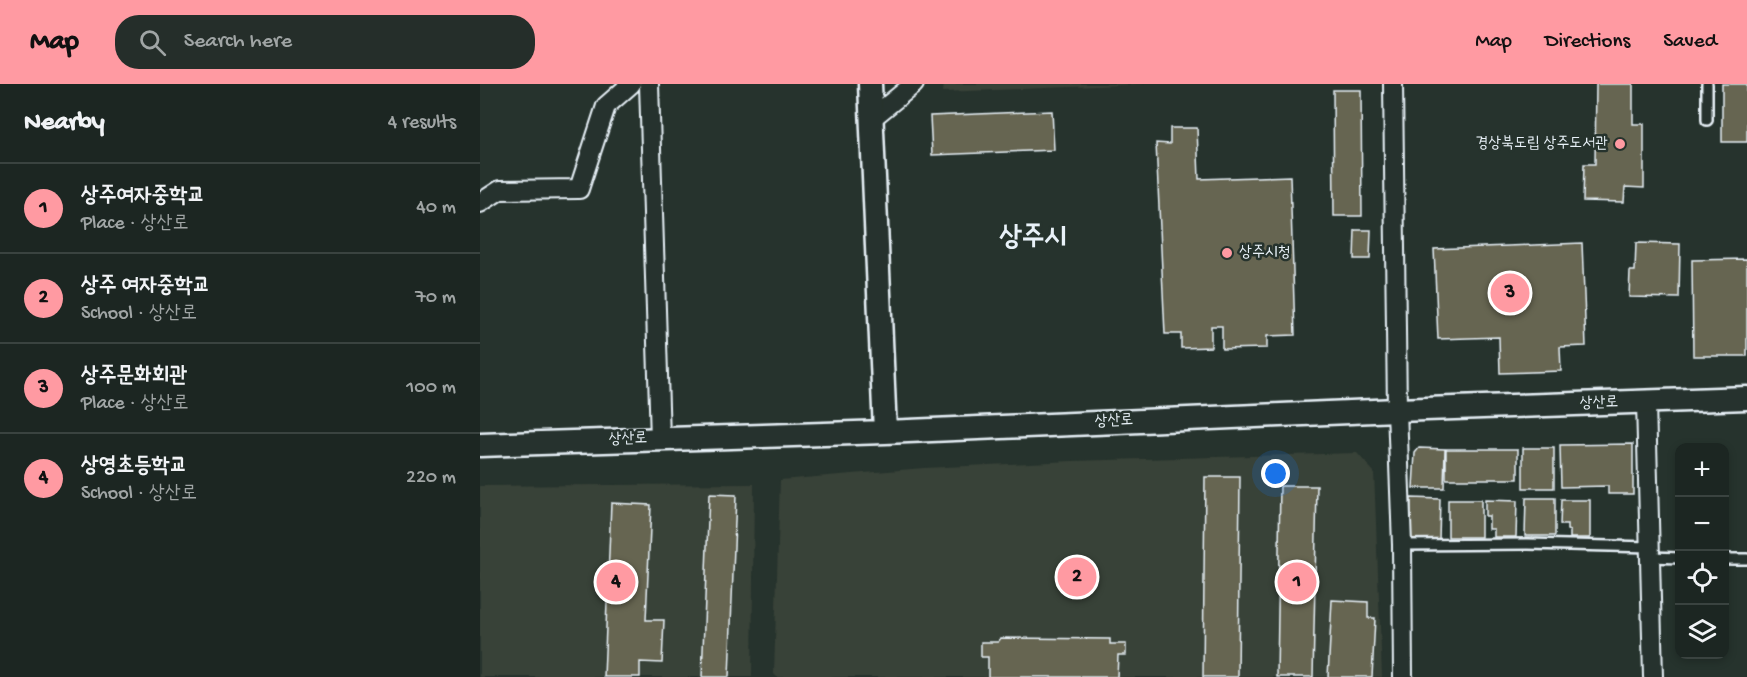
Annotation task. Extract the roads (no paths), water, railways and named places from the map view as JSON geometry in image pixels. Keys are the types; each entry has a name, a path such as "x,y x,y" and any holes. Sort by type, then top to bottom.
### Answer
{"street":[{"path":"480,203 500,190 579,189 606,106 631,84"},
{"path":"649,84 660,439"},
{"path":"870,84 885,432"},
{"path":"871,119 914,84"},
{"path":"1393,84 1396,410 1402,545 1403,677"},
{"name":"상산로","path":"480,445 885,432 1396,410 1747,398"},
{"path":"1646,402 1653,677"}],"lane":[{"path":"1707,84 1707,120"},
{"path":"1402,545 1528,544 1651,552 1675,557"},
{"path":"1729,559 1747,559"}],"place":[{"name":"경상북도립 상주도서관","path":"1620,144"},
{"name":"상주시청","path":"1227,253"},
{"name":"상주문화회관","path":"1510,293"},
{"name":"상주 여자중학교","path":"1077,577"},
{"name":"상영초등학교","path":"616,582"},
{"name":"상주여자중학교","path":"1297,582"}],"district":[{"name":"상주시","path":"1033,238"}]}
